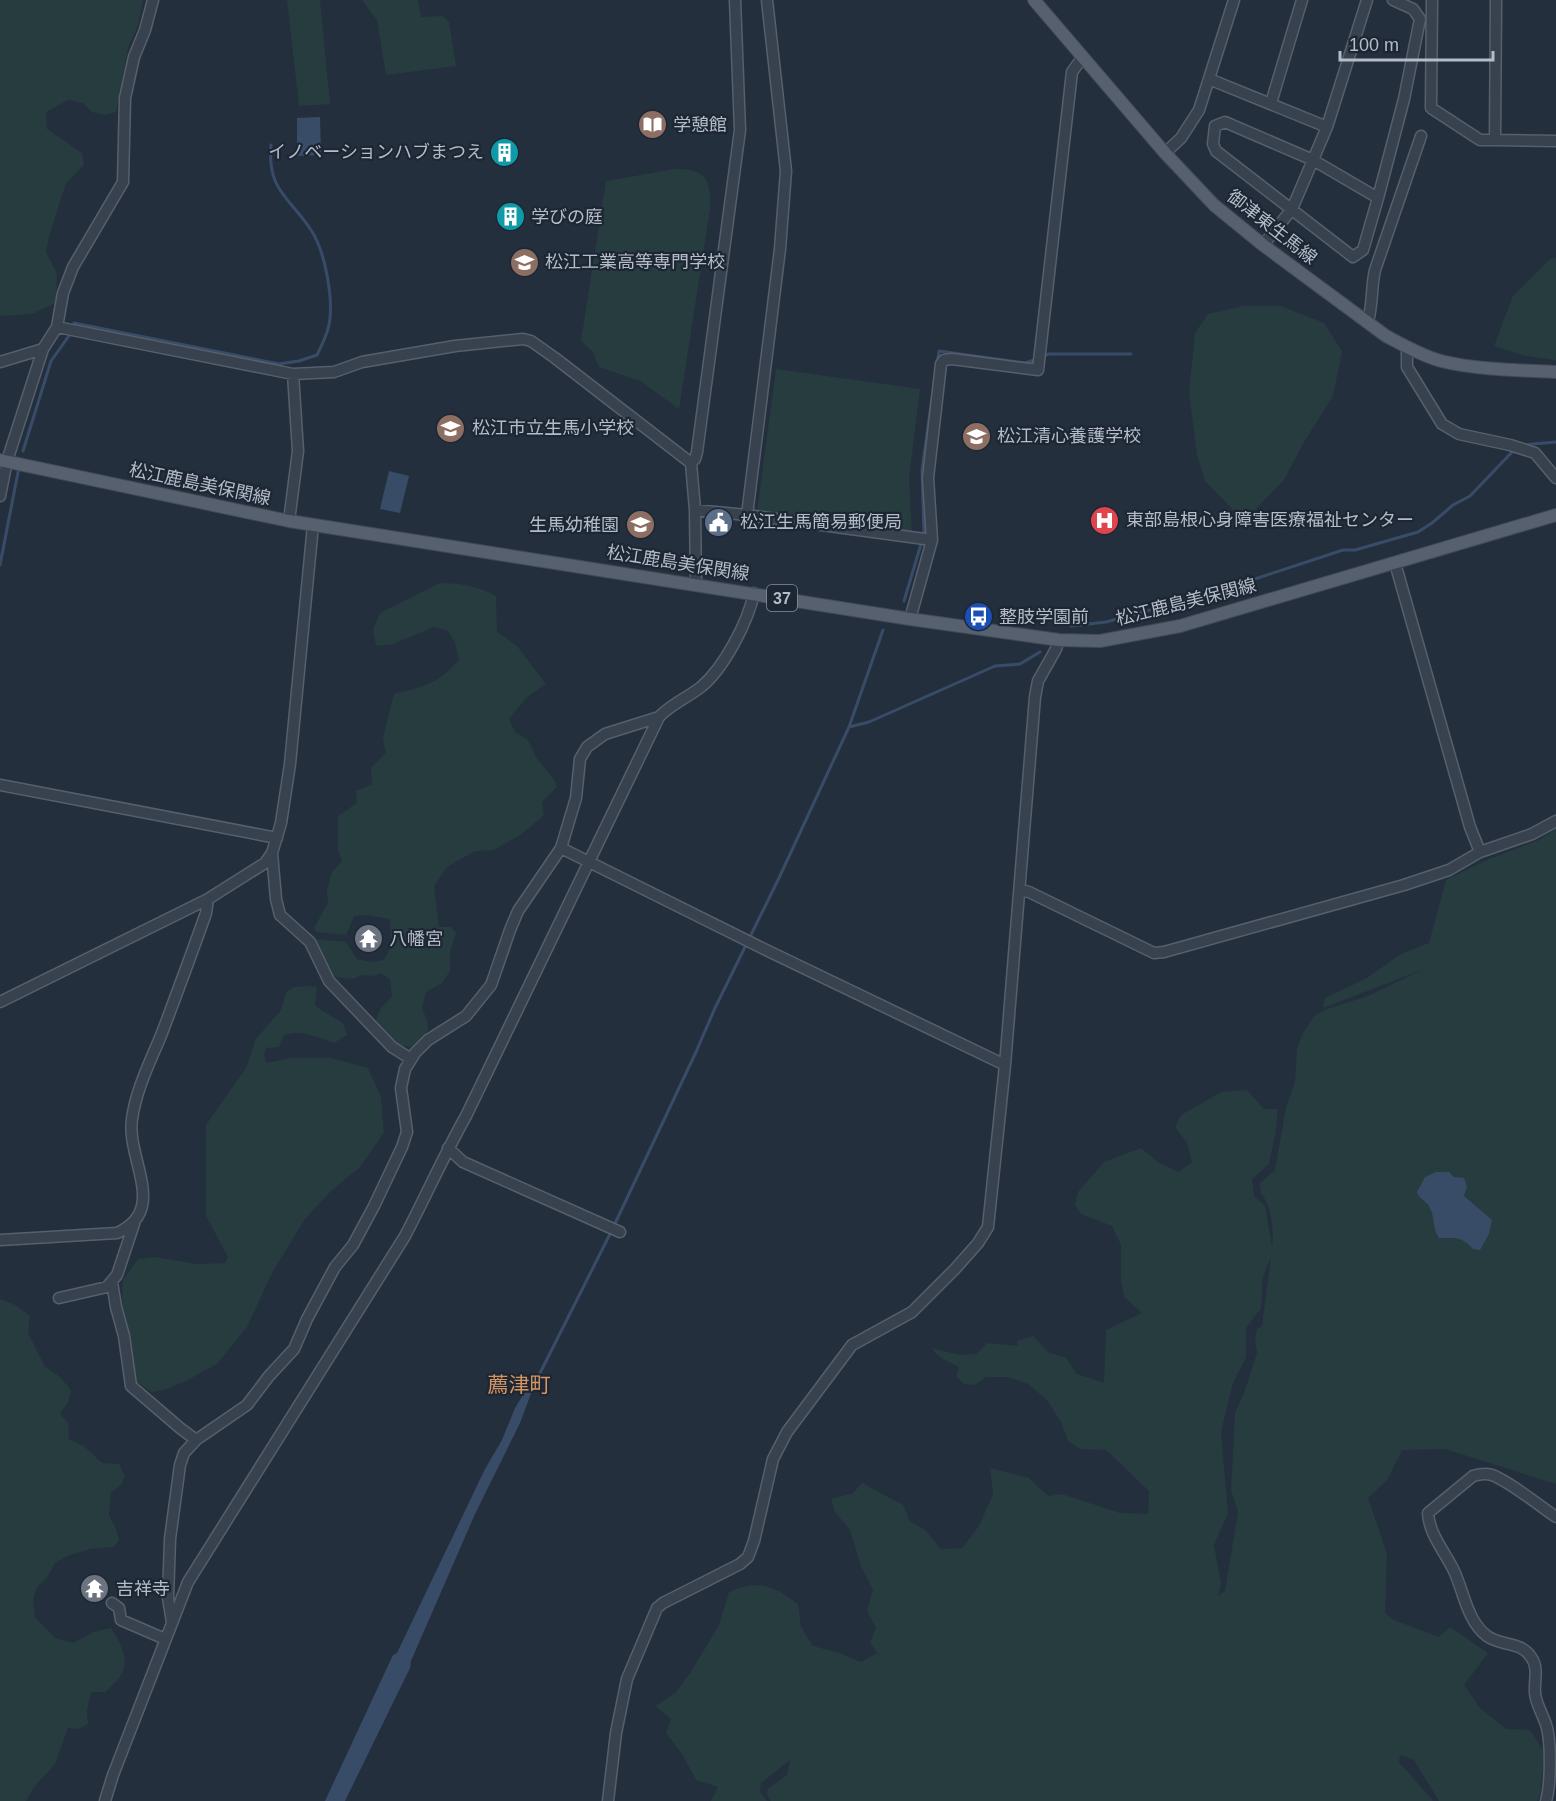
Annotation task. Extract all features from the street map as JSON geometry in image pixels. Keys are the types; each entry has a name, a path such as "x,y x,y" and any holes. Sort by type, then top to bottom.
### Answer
{"main road":[{"name":"御津東生馬線","path":"1034,0 1165,153 1214,205 1263,245 1386,336 1440,360 1470,366 1556,372"},
{"name":"松江鹿島美保関線","path":"4,461 289,521 910,619 1059,640 1100,641 1180,626 1556,516"}],"street":[{"path":"0,496 4,461 43,350 57,327 63,293 73,267 123,182 125,98 134,57 145,30 153,0"},
{"path":"691,463 697,452 740,129 735,0"},
{"path":"747,515 780,249 786,171 767,0"},
{"path":"1165,153 1181,138 1199,110 1234,0"},
{"path":"1270,103 1302,0"},
{"path":"1263,245 1292,209 1313,160 1327,127 1367,0"},
{"path":"1378,198 1313,160 1224,122 1215,126 1213,144 1216,151 1353,257 1363,250 1378,198 1404,99 1420,19 1413,9 1393,0"},
{"path":"1432,0 1431,108 1480,140 1556,141"},
{"path":"1495,140 1496,0"},
{"path":"910,619 926,540 928,478 941,364 944,360 952,359 1038,370 1072,72 1082,58"},
{"path":"1209,79 1327,127"},
{"path":"1368,321 1375,270 1421,136"},
{"path":"57,327 293,374 334,372 362,362 454,346 524,339 531,341 691,463 695,510 696,584"},
{"path":"1407,347 1407,367 1442,424 1459,434 1535,453 1556,478"},
{"path":"0,362 43,350"},
{"path":"289,521 298,451 293,374"},
{"path":"695,510 926,540"},
{"path":"0,1002 208,899 265,863 272,853 278,838 290,764 313,525"},
{"path":"1395,563 1470,827 1480,852"},
{"path":"172,1622 168,1598 171,1539 180,1465 184,1454 196,1440 248,1405 269,1376 294,1349 335,1267 353,1245 364,1226 402,1147 407,1132 401,1088 405,1069 428,1040 466,1016 491,986 518,911 561,848 576,798 580,759 587,747 605,734 659,717 701,687 715,673 728,653 747,615 754,593"},
{"path":"608,1801 616,1732 627,1679 657,1608 740,1564 748,1557 754,1541 773,1459 787,1432 852,1345 912,1312 955,1269 986,1232 990,1216 1005,1065 1035,697 1038,681 1052,658 1059,640"},
{"path":"105,1801 188,1582 405,1236 466,1116 659,717"},
{"path":"0,785 278,838"},
{"path":"1020,890 1029,892 1154,953 1164,952 1404,885 1449,870 1480,852 1532,834 1556,821"},
{"path":"561,848 1005,1065"},
{"path":"272,853 276,899 280,915 310,942 329,981 392,1047 411,1059"},
{"path":"59,1298 107,1287 112,1282 117,1275 134,1224 141,1211 143,1196 140,1172 132,1146 133,1114 206,913 208,899"},
{"path":"448,1148 463,1162 620,1232"},
{"path":"0,1240 117,1233 134,1224"},
{"path":"112,1282 124,1336 131,1386 196,1440"},
{"path":"1546,1801 1549,1738 1535,1694 1536,1670 1531,1657 1514,1645 1494,1640 1479,1628 1470,1614 1455,1573 1433,1533 1428,1521 1428,1513 1473,1476 1482,1474 1492,1475 1556,1517"},
{"path":"112,1603 119,1608 121,1620 165,1639"}],"green space":[{"path":"0,0 143,0 138,25 128,48 116,112 105,115 92,112 83,103 68,100 46,112 47,129 82,153 84,165 66,183 49,236 46,252 57,274 56,303 32,314 4,316 0,315"},
{"path":"287,0 320,0 330,104 299,106"},
{"path":"362,0 418,0 421,17 443,16 449,22 456,66 386,75 377,20"},
{"path":"675,169 694,171 705,178 710,199 679,409 640,381 599,367 592,351 581,341 606,181"},
{"path":"1556,258 1556,360 1526,356 1494,346 1513,296 1550,259"},
{"path":"1243,306 1281,306 1324,323 1342,351 1333,396 1304,442 1284,480 1253,512 1234,511 1205,481 1197,455 1189,392 1195,333 1208,314"},
{"path":"776,369 920,389 909,478 912,534 757,511"},
{"path":"440,583 469,586 496,596 497,632 517,646 546,684 526,698 509,719 515,732 528,740 537,759 553,778 557,787 542,802 544,815 523,833 494,850 475,851 447,867 434,886 439,927 451,927 456,933 450,952 450,971 442,983 426,992 422,1008 428,1030 420,1042 410,1047 397,1045 375,1022 381,1008 392,996 390,980 381,973 373,976 362,975 353,979 333,977 314,943 315,939 346,942 357,959 371,962 384,960 391,947 390,919 367,915 354,916 346,935 316,932 314,928 328,903 327,890 332,872 342,861 338,849 338,816 357,803 356,791 372,784 371,768 386,753 383,738 394,694 430,683 459,660 455,642 448,631 434,627 393,644 376,646 373,629 380,613"},
{"path":"1556,829 1556,1484 1445,1449 1402,1450 1387,1480 1368,1498 1387,1554 1385,1613 1394,1620 1439,1637 1450,1627 1488,1653 1464,1685 1480,1708 1506,1729 1530,1730 1545,1753 1540,1795 1537,1801 1439,1801 1414,1760 1400,1755 1399,1762 1433,1801 771,1801 767,1795 768,1789 787,1775 790,1760 761,1783 760,1792 767,1801 711,1801 718,1787 696,1780 682,1754 666,1733 671,1719 656,1706 676,1692 691,1672 719,1625 729,1592 757,1585 773,1589 798,1604 801,1627 813,1646 840,1653 861,1662 877,1653 870,1642 876,1628 867,1610 873,1590 861,1566 850,1530 835,1512 831,1499 853,1493 862,1483 903,1505 910,1521 925,1530 941,1549 962,1548 979,1526 993,1494 990,1468 1029,1478 1048,1496 1062,1494 1120,1513 1148,1514 1149,1491 1106,1450 1080,1449 1068,1441 1061,1422 1047,1400 1028,1384 1008,1377 986,1377 975,1385 964,1384 956,1377 959,1367 941,1358 931,1348 960,1355 976,1354 987,1343 1018,1346 1017,1341 1033,1336 1048,1352 1066,1358 1077,1374 1104,1383 1106,1330 1142,1313 1124,1297 1121,1280 1121,1245 1112,1226 1081,1214 1075,1205 1078,1192 1104,1162 1141,1148 1158,1162 1179,1172 1192,1162 1187,1143 1175,1127 1181,1115 1221,1092 1247,1090 1264,1109 1278,1109 1269,1164 1252,1179 1254,1196 1265,1206 1272,1247 1271,1216 1260,1190 1260,1183 1275,1170 1286,1107 1295,1082 1297,1049 1303,1033 1315,1015 1368,996 1424,969 1323,1008 1325,998 1367,978 1401,954 1429,943 1446,880 1489,859 1539,840","holes":["1271,1257 1262,1326 1257,1329 1255,1338 1257,1353 1235,1413 1231,1490 1238,1512 1225,1591 1218,1596 1221,1584 1214,1545 1228,1513 1221,1432 1233,1383 1246,1357 1246,1328 1261,1308 1263,1277"]},
{"path":"294,987 317,987 315,1006 343,1023 347,1035 334,1043 303,1033 284,1035 279,1047 266,1048 264,1055 266,1063 291,1058 331,1058 368,1068 381,1097 384,1133 360,1167 330,1192 305,1219 272,1273 247,1327 217,1364 186,1381 152,1392 135,1381 122,1305 123,1280 138,1259 155,1257 196,1264 225,1263 228,1257 206,1216 206,1125 246,1068 256,1039 281,1010 286,992"},
{"path":"0,1299 15,1305 30,1316 28,1333 45,1367 59,1376 71,1390 68,1402 60,1414 68,1423 69,1439 85,1447 102,1463 119,1464 125,1476 121,1485 111,1492 109,1515 119,1540 114,1547 90,1549 67,1556 55,1563 46,1579 37,1587 33,1600 35,1617 55,1638 73,1643 94,1632 111,1628 124,1655 124,1669 120,1677 105,1692 91,1692 87,1711 88,1724 78,1729 68,1728 55,1764 34,1787 26,1801 0,1801"}],"water":[{"path":"320,117 321,155 297,156 297,118"},
{"path":"389,471 409,476 400,513 380,509"},
{"path":"1436,1172 1449,1172 1454,1177 1464,1178 1467,1187 1464,1196 1492,1220 1489,1234 1480,1250 1473,1249 1458,1239 1439,1238 1430,1208 1417,1192 1425,1177"},
{"path":"526,1390 532,1391 520,1423 475,1514 411,1661 410,1668 345,1801 325,1801 393,1655 397,1653 485,1469"}],"waterway":[{"path":"73,327 74,323 279,364 317,355 326,336 330,314 329,289 324,262 311,230 276,183 272,173 271,145"},
{"path":"23,451 51,361 71,333"},
{"path":"937,364 939,351 1025,363 1037,359"},
{"path":"1043,356 1049,354 1131,354"},
{"path":"904,601 924,534 922,470 932,398"},
{"path":"1522,445 1556,442"},
{"path":"1071,626 1106,622 1209,594 1343,550 1355,550 1418,532 1453,505 1470,496 1514,450"},
{"path":"0,565 19,467"},
{"path":"849,727 883,630"},
{"path":"530,1393 611,1232 849,727 869,722 995,666 1020,664 1040,652"}],"place":[{"name":"学憩館","path":"652,125"},
{"name":"イノベーションハブまつえ","path":"505,152"},
{"name":"学びの庭","path":"510,217"},
{"name":"松江工業高等専門学校","path":"524,262"},
{"name":"松江市立生馬小学校","path":"451,428"},
{"name":"松江清心養護学校","path":"976,436"},
{"name":"東部島根心身障害医療福祉センター","path":"1105,520"},
{"name":"松江生馬簡易郵便局","path":"719,522"},
{"name":"生馬幼稚園","path":"640,525"},
{"name":"整肢学園前","path":"978,617"},
{"name":"八幡宮","path":"368,939"},
{"name":"吉祥寺","path":"95,1589"}],"district":[{"name":"薦津町","path":"519,1385"}]}
